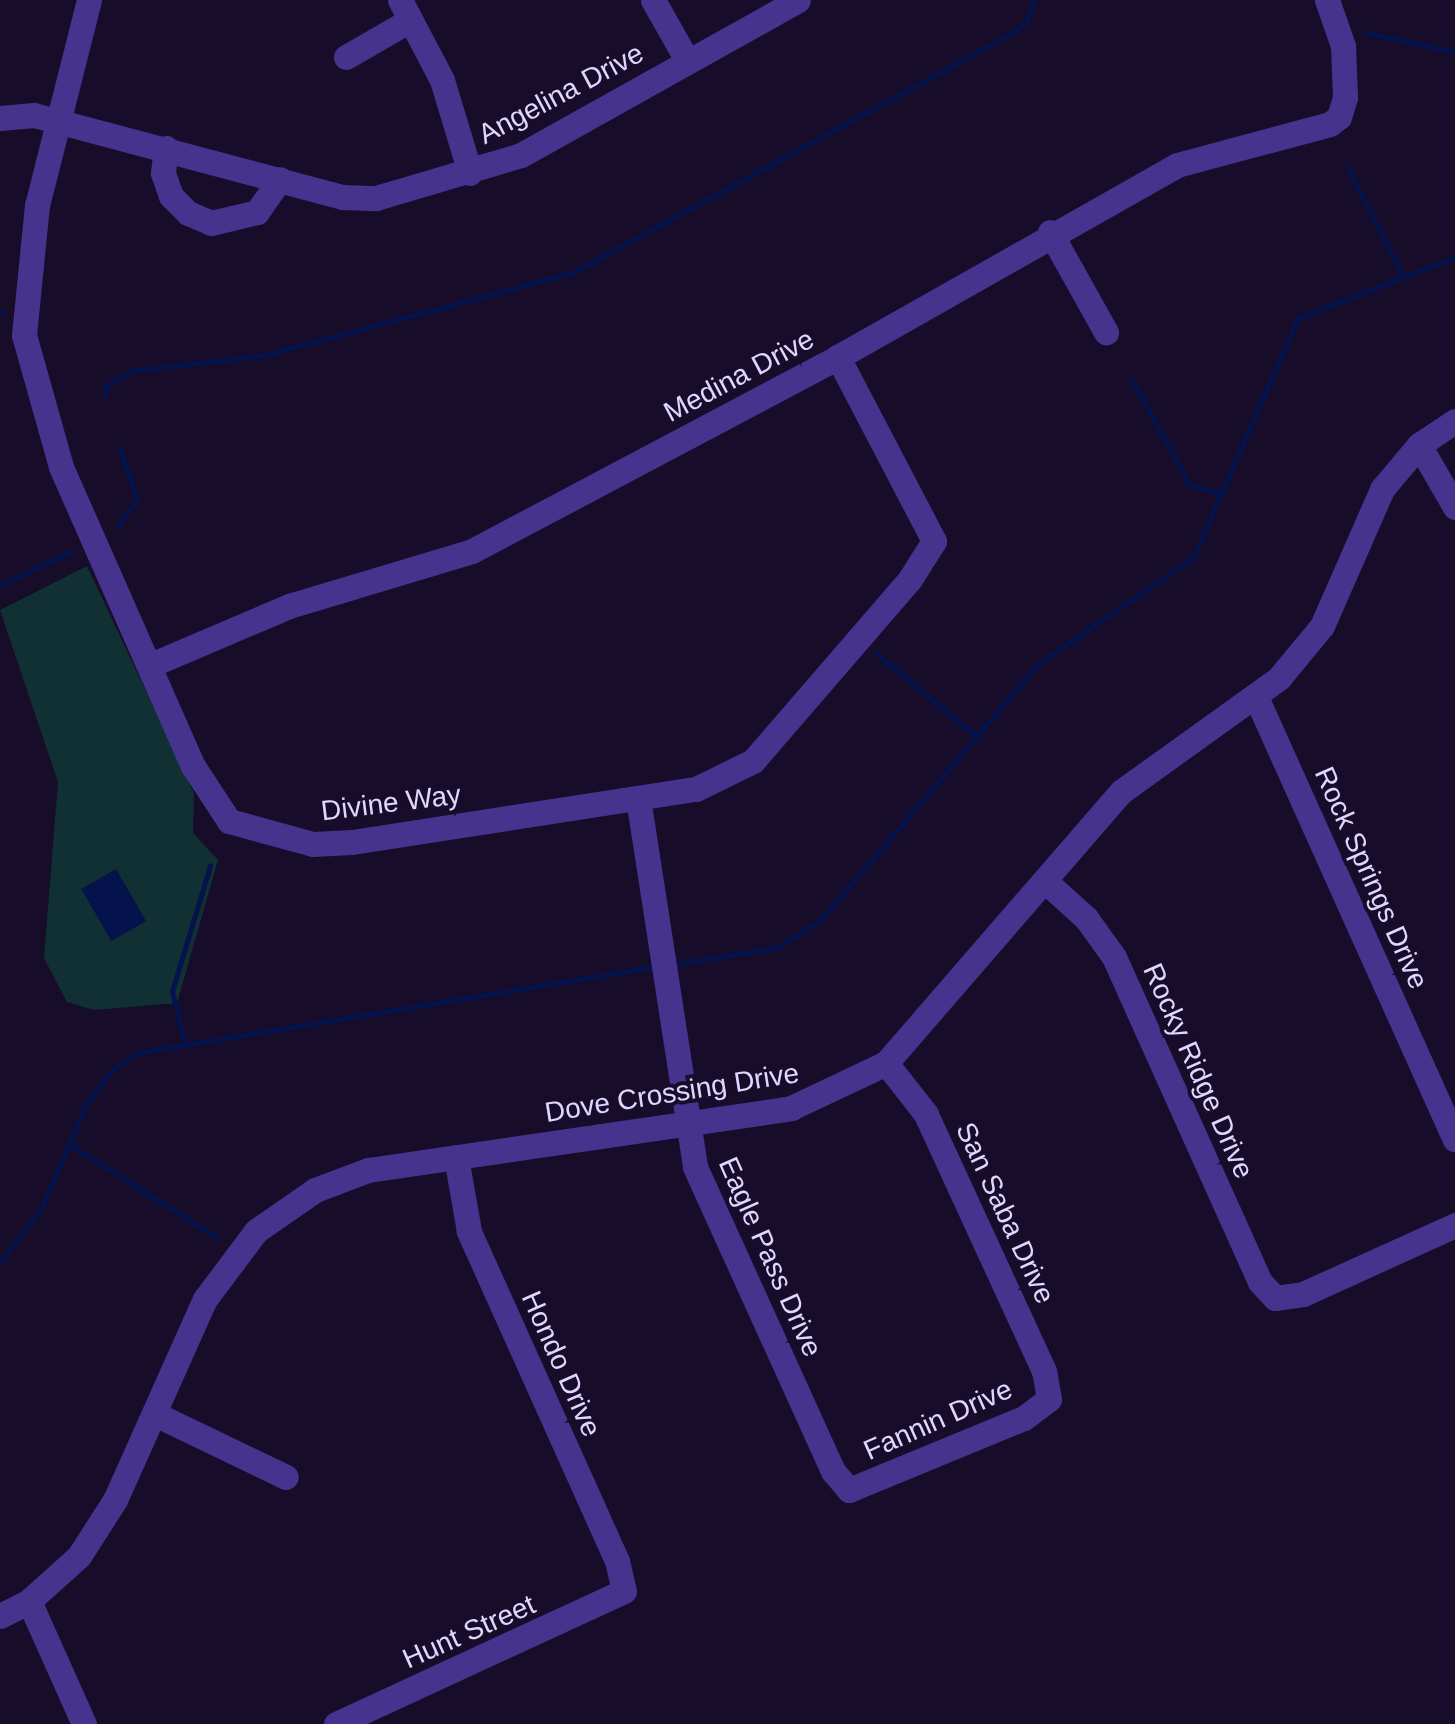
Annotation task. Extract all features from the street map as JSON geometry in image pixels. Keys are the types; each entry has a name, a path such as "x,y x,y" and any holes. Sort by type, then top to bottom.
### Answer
{"street":[{"name":"Divine Way","path":"89,0 56,120 30,250 24,335 61,467 152,664 193,766 228,821 313,844 352,842 696,789 753,761 910,578 934,542 838,357"},
{"path":"654,0 686,60"},
{"name":"Angelina Drive","path":"0,118 56,120 360,199 470,173 522,155 798,0"},
{"name":"Medina Drive","path":"152,664 273,611 472,551 838,357 1050,232 1178,165 1317,129 1340,117 1344,46 1327,0"},
{"path":"346,57 405,10 442,80 470,173"},
{"path":"166,148 163,173 171,196 188,213 211,222 257,212 280,179"},
{"path":"1050,232 1106,332"},
{"name":"Dove Crossing Drive","path":"0,1616 29,1602 79,1556 115,1500 205,1299 256,1231 315,1190 368,1170 686,1124 815,1101 886,1062 1137,777 1256,698 1322,626 1366,514 1419,445 1455,421"},
{"path":"1419,445 1455,508"},
{"name":"Rock Springs Drive","path":"1256,698 1455,1139"},
{"name":"Eagle Pass Drive","path":"638,798 686,1124 702,1187 834,1470 849,1490"},
{"name":"Rocky Ridge Drive","path":"1046,882 1086,918 1114,957 1260,1282 1274,1298 1303,1294 1455,1225"},
{"name":"San Saba Drive","path":"886,1062 926,1114 1044,1371 1048,1399"},
{"name":"Hondo Drive","path":"456,1157 469,1231 617,1561 624,1591"},
{"name":"Fannin Drive","path":"849,1490 1024,1418 1048,1399"},
{"path":"155,1414 286,1477"},
{"name":"Hunt Street","path":"336,1724 624,1591"},
{"path":"29,1602 84,1724"}],"green space":[{"path":"87,566 194,793 193,833 218,860 177,1003 94,1010 67,1002 44,958 58,782 0,610"}],"shaded area":[{"path":"116,869 146,921 111,941 81,889"}],"waterway":[{"path":"105,396 106,386 131,371 265,355 574,272 1012,33 1027,21 1034,0"},
{"path":"1368,33 1455,52"},
{"path":"1348,168 1403,277"},
{"path":"670,965 776,948 820,921 1038,664 1193,558 1298,318 1455,257"},
{"path":"1132,380 1189,484 1221,494"},
{"path":"118,526 137,499 120,449"},
{"path":"0,585 70,552"},
{"path":"876,653 977,737"},
{"path":"184,1041 172,991 210,866"},
{"path":"0,1262 41,1209 87,1102 111,1071 137,1053 654,967"},
{"path":"72,1146 217,1238"}]}
